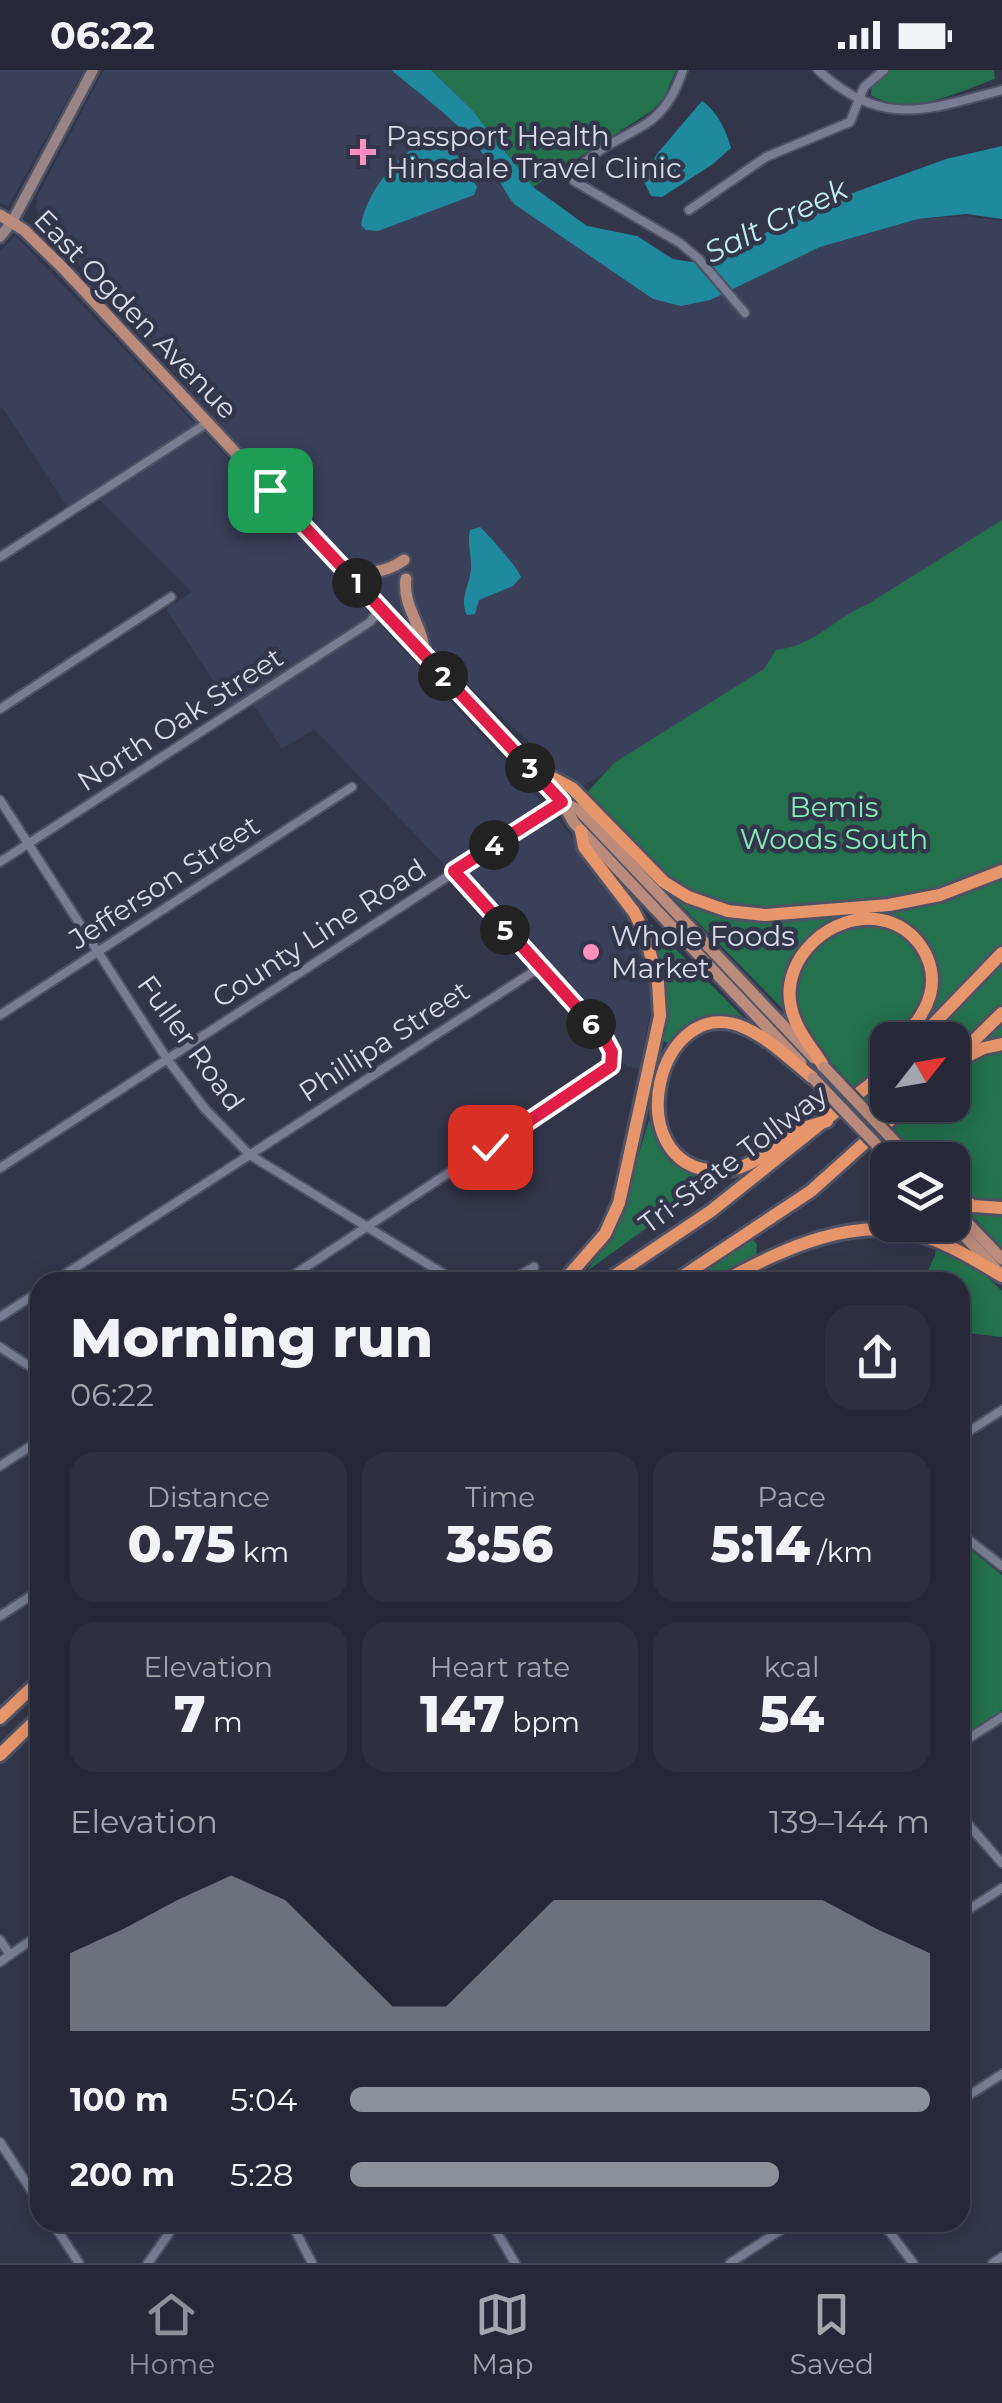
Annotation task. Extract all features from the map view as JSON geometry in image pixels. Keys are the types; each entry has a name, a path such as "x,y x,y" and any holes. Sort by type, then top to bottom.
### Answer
{"highway":[{"path":"526,764 572,788 664,882 688,897 728,910 765,915 889,905 940,895 1002,870"},
{"path":"572,1272 604,1234 620,1203 660,1016 658,983 645,934 625,899 584,847 582,831"},
{"path":"824,1067 794,1020 788,989 790,974 802,952 846,924 869,919 896,924 914,937 932,971 931,993 917,1022"},
{"path":"935,1022 1002,953"},
{"path":"970,1046 1002,1013"},
{"path":"814,1078 746,1028 732,1024 704,1026 690,1032 666,1061 657,1100 660,1126 679,1157 716,1171 743,1168 770,1153 798,1130 827,1121"},
{"path":"970,1055 1002,1044"},
{"name":"Tri-State Tollway","path":"620,1272 711,1211 870,1085"},
{"path":"689,1272 811,1191 888,1122"},
{"path":"970,1204 1002,1208"},
{"path":"741,1272 812,1240 872,1229 926,1237 1002,1276"},
{"path":"0,1718 30,1690"},
{"path":"0,1755 30,1726"}],"main road":[{"path":"0,237 6,219 93,70"},
{"name":"East Ogden Avenue","path":"6,219 49,253 874,1142"},
{"path":"345,571 374,573 404,560"},
{"path":"406,579 408,606 424,639 424,655"},
{"name":"East Ogden Avenue","path":"562,802 580,810 895,1142"},
{"path":"970,1225 1002,1260"},
{"path":"970,1242 1002,1276"}],"street":[{"path":"683,70 673,95 661,111 582,164 574,180 584,190 680,242 745,313"},
{"path":"818,70 860,98 887,109 910,112 1002,90"},
{"path":"689,210 766,157 850,122 864,86 884,70"},
{"path":"0,557 207,423"},
{"path":"0,710 171,597"},
{"name":"North Oak Street","path":"0,862 370,622 380,609"},
{"name":"Jefferson Street","path":"0,1015 352,787"},
{"name":"Fuller Road","path":"0,800 168,1059 205,1109 250,1154 441,1272"},
{"name":"County Line Road","path":"0,1168 562,802"},
{"path":"298,1272 611,1066 612,1052 604,1037 454,871"},
{"name":"Phillipa Street","path":"68,1272 539,968"},
{"path":"526,1272 534,1267"},
{"path":"0,1317 30,1298"},
{"path":"0,1348 30,1367"},
{"path":"970,1431 1002,1410"},
{"path":"0,1466 30,1446"},
{"path":"970,1541 1001,1564"},
{"path":"0,1616 30,1596"},
{"path":"970,1738 1002,1717"},
{"path":"970,1826 1002,1863"},
{"path":"970,1909 1002,1888"},
{"path":"0,1940 10,1955"},
{"path":"0,1962 30,1941"},
{"path":"970,2094 1002,2074"},
{"path":"0,2142 30,2188"},
{"path":"59,2232 79,2263"},
{"path":"148,2263 169,2232"},
{"path":"295,2232 312,2263"},
{"path":"497,2232 515,2263"},
{"path":"730,2263 778,2232"},
{"path":"890,2232 913,2263"},
{"path":"993,2263 1002,2257"}],"shaded area":[{"path":"0,70 84,70 8,206 0,203"},
{"path":"104,70 391,70 452,120 486,159 498,184 653,300 782,264 820,247 918,219 966,216 1002,221 1002,521 578,789 408,628 40,221 38,195"},
{"path":"15,235 262,494 558,820 597,869 626,914 645,961 652,1002 639,1069 627,1066 314,729 282,749 252,703 235,714 166,609 192,592 99,499 73,516 0,409 0,252"}],"green space":[{"path":"431,70 676,70 665,96 653,110 533,187 473,111"},
{"path":"888,70 994,70 995,79 950,96 901,104 871,95 872,82"},
{"name":"Bemis Woods South","path":"1002,520 1002,1248 970,1213 970,1142 904,1142 885,1122 970,1122 970,1022 870,1022 870,1105 674,898 584,796 614,763 764,669 776,650 803,643"},
{"path":"644,919 743,1017 701,1018 684,1027 668,1043 663,1041 663,978"},
{"path":"649,1120 671,1162 689,1173 715,1179 587,1271 617,1227"},
{"path":"751,1237 757,1245 757,1272 699,1272"},
{"path":"936,1242 951,1242 1002,1291 1002,1337 970,1333 970,1272 927,1272"},
{"path":"970,1549 1002,1575 1002,1710 970,1731"}],"water":[{"path":"391,70 431,70 473,111 533,187 587,226 637,236 673,259 691,262 731,255 795,214 946,159 1002,146 1002,219 966,214 918,219 820,247 710,300 681,306 653,299 514,204 464,132"},
{"path":"702,101 720,121 731,148 662,197 651,196 644,182 656,155"},
{"path":"433,134 452,147 477,187 474,195 378,231 366,230 361,225 378,185 398,161"},
{"path":"480,527 521,577 513,586 479,600 475,614 467,615 464,603 471,571 469,535 470,530"}],"place":[{"name":"Passport Health Hinsdale Travel Clinic","path":"363,152"},
{"name":"Whole Foods Market","path":"591,952"}],"route":[{"path":"270,490 562,802 454,871 604,1037 612,1052 611,1066 490,1147"}],"water label":[{"name":"Salt Creek","path":"776,221"}]}
